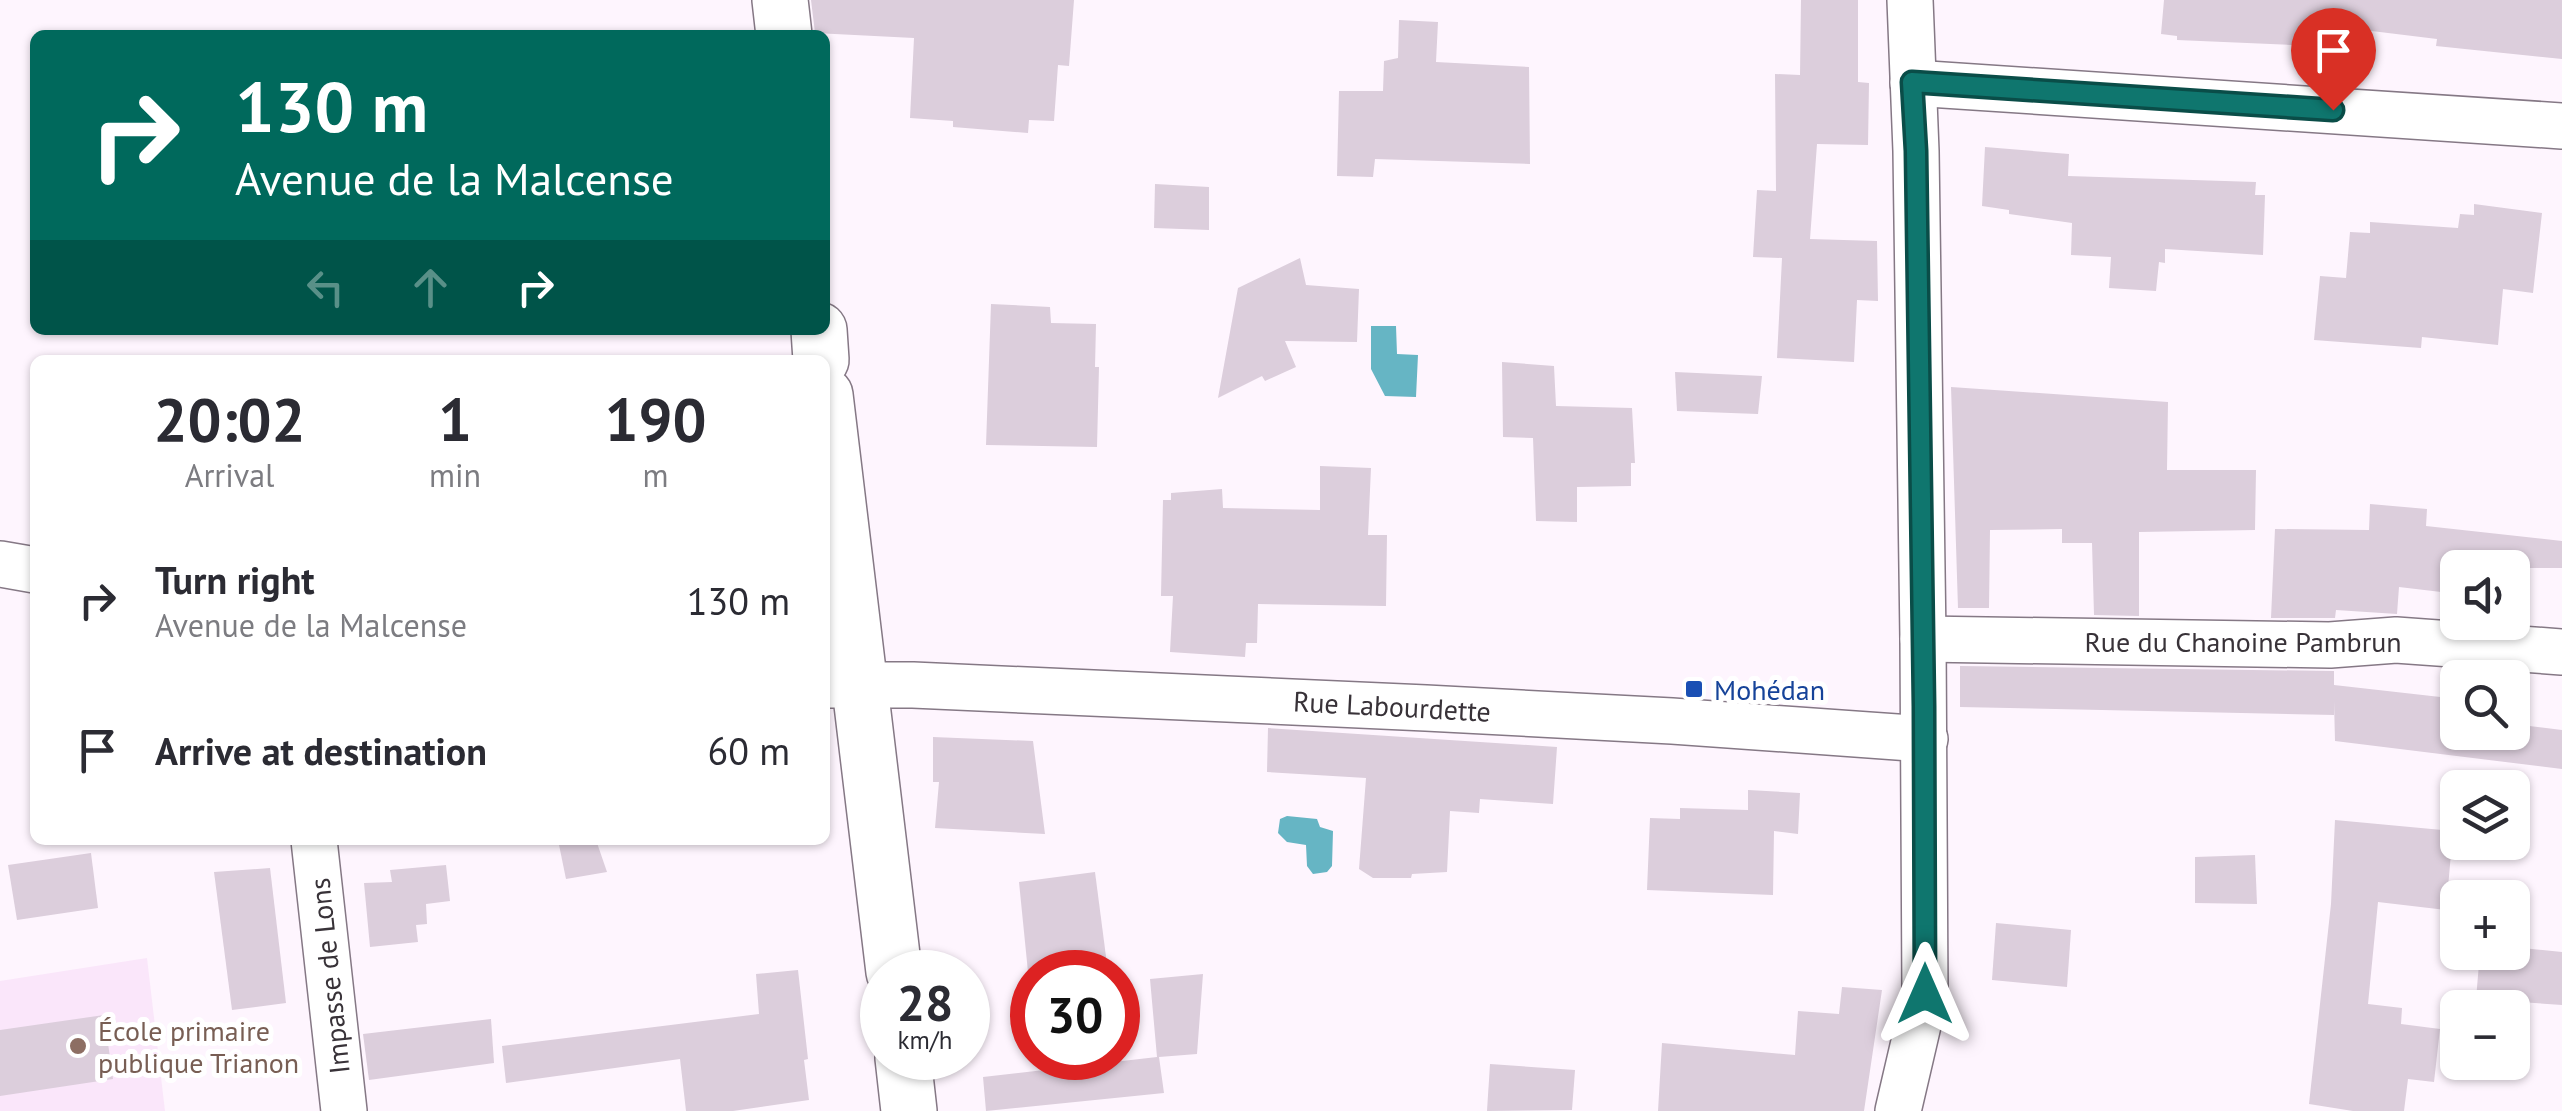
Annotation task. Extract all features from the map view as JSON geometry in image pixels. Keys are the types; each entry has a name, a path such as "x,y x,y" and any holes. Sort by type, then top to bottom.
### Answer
{"main road":[{"path":"780,0 783,30"},
{"path":"830,481 842,686 890,950"},
{"path":"906,1080 909,1111"}],"street":[{"path":"1898,1111 1925,994 1924,638 1910,0"},
{"path":"1912,82 2562,126"},
{"path":"0,564 30,569"},
{"name":"Rue du Chanoine Pambrun","path":"1924,638 2330,645 2396,640 2562,652"},
{"name":"Rue Labourdette","path":"842,686 913,685 1426,708 1924,739"},
{"name":"Impasse de Lons","path":"315,845 344,1111"}],"shaded area":[{"name":"École primaire publique Trianon","path":"147,958 165,1111 0,1111 0,981"}],"water":[{"path":"1371,326 1396,326 1397,354 1418,355 1416,397 1385,396 1371,369"},
{"path":"1280,819 1317,819 1320,827 1333,831 1332,866 1327,872 1313,874 1307,866 1306,845 1287,842 1278,833"}],"building":[{"path":"811,0 1074,0 1069,66 1058,65 1054,121 1029,120 1028,133 953,127 953,121 910,118 914,38 815,30"},
{"path":"1801,0 1858,0 1858,82 1869,83 1868,145 1817,144 1810,239 1877,241 1878,301 1857,300 1854,362 1777,358 1782,258 1753,257 1757,190 1776,191 1775,74 1800,75"},
{"path":"2164,0 2562,0 2562,59 2436,46 2437,39 2339,27 2338,47 2177,40 2177,36 2161,34"},
{"path":"1399,20 1438,22 1436,62 1529,67 1530,164 1375,159 1373,177 1337,176 1339,91 1383,91 1384,61 1398,58"},
{"path":"1985,147 2069,154 2068,176 2256,182 2255,195 2265,195 2263,255 2165,249 2165,263 2159,262 2156,291 2109,288 2111,257 2071,255 2072,223 1982,206"},
{"path":"1155,184 1209,187 1209,230 1154,228"},
{"path":"2474,204 2542,213 2533,293 2503,289 2498,345 2422,337 2421,348 2314,340 2320,276 2346,278 2350,232 2370,233 2370,222 2458,228 2460,214 2474,215"},
{"path":"1300,258 1306,285 1359,289 1357,342 1285,341 1296,367 1265,381 1262,376 1218,398 1238,288"},
{"path":"991,304 1050,307 1051,323 1096,324 1097,447 986,445"},
{"path":"1502,362 1554,366 1556,406 1632,408 1635,463 1631,463 1631,486 1577,487 1577,522 1536,521 1533,438 1503,437"},
{"path":"1675,372 1762,376 1758,414 1677,411"},
{"path":"1951,387 2168,402 2167,470 2256,470 2255,530 2139,532 2139,616 2094,615 2092,543 2062,543 2062,529 1990,530 1989,608 1958,608"},
{"path":"1320,466 1371,468 1368,535 1387,535 1386,606 1258,604 1257,643 1246,643 1245,657 1170,652 1173,596 1161,596 1163,500 1171,500 1171,493 1222,489 1223,508 1320,510"},
{"path":"2370,504 2427,509 2426,526 2562,541 2562,568 2530,568 2530,550 2440,550 2440,592 2399,587 2397,614 2336,610 2335,618 2271,618 2275,529 2369,530"},
{"path":"1960,666 2334,671 2334,685 2440,697 2440,750 2530,750 2530,726 2562,730 2562,769 2335,741 2334,701 2334,715 1960,707"},
{"path":"1268,728 1557,747 1553,804 1480,799 1479,813 1450,811 1447,872 1412,874 1411,878 1373,878 1359,869 1366,778 1267,772"},
{"path":"933,737 1033,741 1045,834 935,828 939,782 933,782"},
{"path":"1748,790 1800,793 1798,834 1774,831 1773,895 1647,890 1650,818 1680,819 1680,808 1748,810"},
{"path":"2335,820 2440,830 2440,860 2450,860 2449,880 2440,880 2440,909 2378,902 2368,1004 2402,1008 2401,1024 2440,1029 2434,1082 2408,1079 2404,1111 2353,1111 2309,1104 2331,904"},
{"path":"559,845 598,845 607,872 566,879"},
{"path":"91,853 98,908 17,920 8,865"},
{"path":"2255,855 2257,904 2195,903 2195,857"},
{"path":"446,865 450,901 426,904 427,924 416,925 418,942 370,947 364,883 392,882 390,870"},
{"path":"270,868 286,1003 232,1010 214,872"},
{"path":"1095,872 1105,950 1026,950 1019,882"},
{"path":"1996,923 2071,930 2067,987 1992,980"},
{"path":"2530,949 2562,952 2562,1005 2530,1003 2530,990 2477,990 2478,970 2530,970"},
{"path":"798,970 809,1100 733,1111 686,1111 680,1059 506,1083 502,1046 759,1014 756,974"},
{"path":"1203,974 1197,1054 1159,1057 1164,1093 986,1111 983,1080 990,1080 990,1076 1010,1074 1010,1080 1140,1080 1140,1059 1157,1057 1150,979"},
{"path":"1842,987 1882,990 1864,1111 1658,1111 1662,1043 1795,1055 1798,1011 1839,1014"},
{"path":"104,1015 113,1079 0,1096 0,1030"},
{"path":"491,1019 494,1063 369,1080 363,1034"},
{"path":"1490,1064 1575,1070 1572,1110 1487,1111"}],"place":[{"name":"Mohédan","path":"1694,689"},
{"name":"École primaire publique Trianon","path":"78,1046"}],"route":[{"path":"1925,994 1924,638 1912,82 2333,110"}]}
